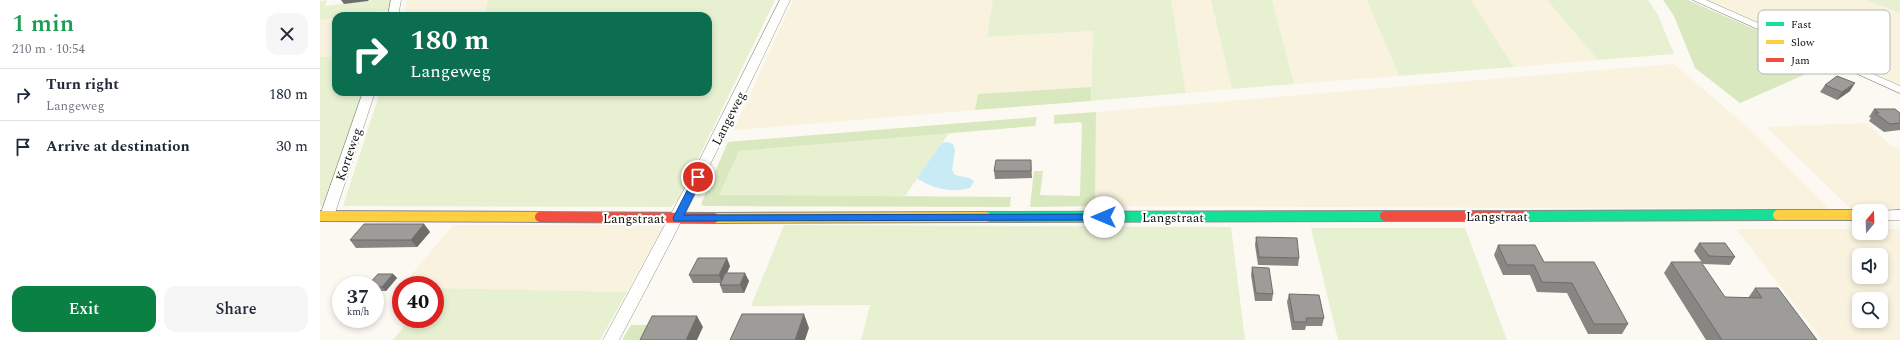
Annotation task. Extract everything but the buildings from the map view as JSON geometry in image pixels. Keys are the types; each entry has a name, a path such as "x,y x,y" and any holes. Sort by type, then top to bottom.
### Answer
{"street":[{"path":"394,12 396,0"},
{"name":"Langeweg","path":"611,340 742,93 785,0"},
{"path":"1698,0 1758,27"},
{"path":"1864,74 1900,90"},
{"name":"Korteweg","path":"323,216 368,96"},
{"name":"Langstraat","path":"323,216 677,218 1852,215"},
{"path":"1888,215 1900,215"}],"shaded area":[{"path":"407,0 488,0 485,12 405,12"},
{"path":"793,0 993,0 987,37 1093,31 1091,87 978,94 975,110 734,130"},
{"path":"1171,0 1211,0 1232,89 1186,93"},
{"path":"1272,0 1367,0 1399,76 1294,84"},
{"path":"1471,0 1547,0 1598,60 1514,67"},
{"path":"1707,0 1866,0 1900,13 1900,85 1875,74 1890,74 1890,10 1758,10 1758,22"},
{"path":"332,18 332,57 320,57 320,20"},
{"path":"1674,64 1752,131 1829,209 1095,206 1096,112"},
{"path":"1866,123 1893,147 1900,147 1900,210 1888,210 1888,204 1852,204 1852,210 1766,127"},
{"path":"453,225 664,226 627,292 444,288 444,276 410,276"},
{"path":"1736,229 1852,229 1852,240 1888,240 1888,229 1900,229 1900,340 1822,340"}],"green space":[{"path":"327,0 325,6 374,0 394,0 391,10 373,12 332,12 332,18 320,20 320,1"},
{"path":"488,0 775,0 678,200 671,207 343,206 379,96 712,96 712,12 485,12"},
{"path":"993,0 1171,0 1186,93 1091,101 1093,31 987,37"},
{"path":"1211,0 1272,0 1294,84 1232,89"},
{"path":"1367,0 1471,0 1514,67 1399,76"},
{"path":"1547,0 1648,0 1658,15 1674,54 1598,60"},
{"path":"1663,0 1688,0 1758,31 1758,74 1806,74 1740,103 1695,68 1674,16"},
{"path":"1866,0 1900,0 1900,13"},
{"path":"320,57 332,57 332,96 364,96 324,205 320,206"},
{"path":"1091,87 1091,101 975,110 978,94"},
{"path":"1096,112 1095,206 1030,207 1034,171 1043,171 1040,195 1080,196 1082,124 1080,122 1054,124 1054,115"},
{"path":"1037,117 1035,126 739,151 719,195 1011,197 1010,207 704,206 701,204 728,142"},
{"path":"949,133 905,196 718,196 739,151"},
{"path":"784,225 1231,227 1245,340 861,340 870,305 751,306"},
{"path":"1311,228 1465,228 1507,340 1338,340"},
{"path":"444,288 627,292 600,340 393,340 403,328 444,328"},
{"path":"631,325 660,325 653,340 622,340"}],"water":[{"path":"947,142 953,144 955,150 952,170 955,175 969,178 974,181 970,188 956,190 942,189 929,185 917,178 942,143"}],"traffic: fast":[{"path":"1523,216 1778,215"},
{"path":"986,217 1385,216"}],"traffic: slow":[{"path":"1778,215 1852,215"},
{"path":"320,216 540,217"},
{"path":"714,218 986,217"}],"traffic: jam":[{"path":"1385,216 1523,216"},
{"path":"540,217 714,218"}],"route":[{"path":"698,177 677,218 1104,217"}]}
